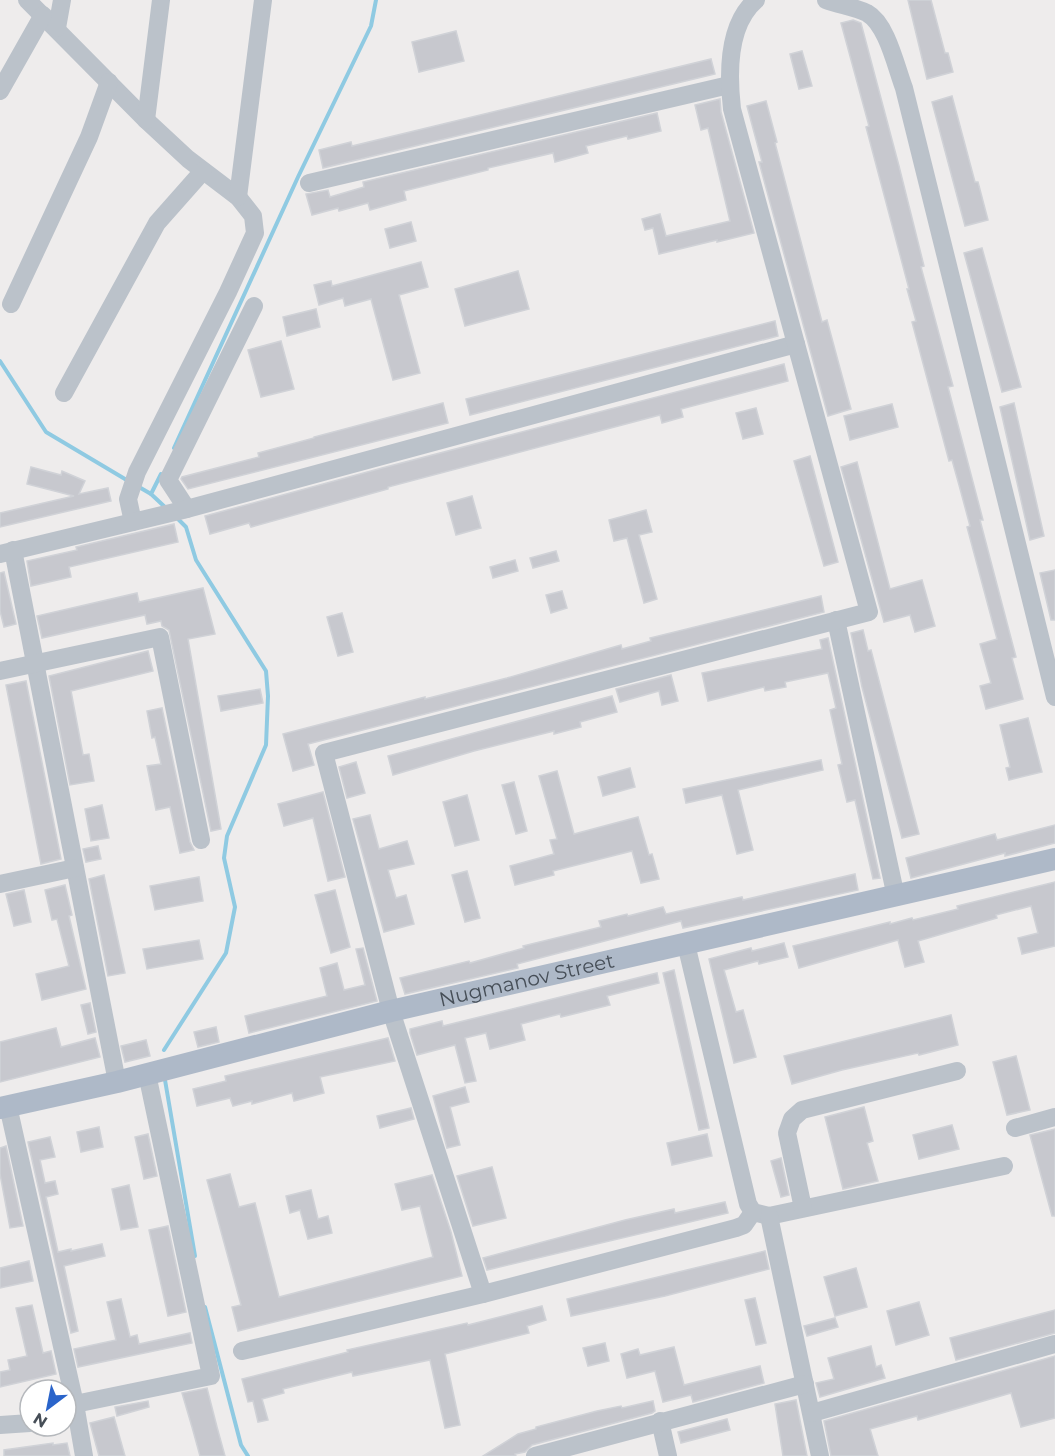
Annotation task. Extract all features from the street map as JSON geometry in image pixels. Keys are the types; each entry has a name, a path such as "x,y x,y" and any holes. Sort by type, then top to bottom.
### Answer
{"main road":[{"name":"Nugmanov Street","path":"4,1107 117,1082 391,1011 1055,860"}],"street":[{"path":"27,0 146,120 188,159 238,197 253,216 255,233 228,292 136,472 128,499 133,522"},
{"path":"57,28 62,0"},
{"path":"146,120 161,0"},
{"path":"238,197 262,0"},
{"path":"483,1294 391,1011 324,753 869,612 732,109 729,85 735,38 740,20 756,0"},
{"path":"826,0 861,10 877,21 904,88 1055,697"},
{"path":"0,91 43,15"},
{"path":"11,303 89,137 109,82"},
{"path":"309,183 729,85"},
{"path":"64,393 157,223 203,171"},
{"path":"185,510 168,480 254,306"},
{"path":"117,1082 36,664 6,552 185,510 796,344"},
{"path":"836,620 896,897"},
{"path":"0,672 160,638 201,840"},
{"path":"0,884 75,868"},
{"path":"686,944 748,1204 761,1214 805,1384 820,1456"},
{"path":"803,1208 787,1133 792,1119 802,1110 957,1071"},
{"path":"78,1405 211,1376 147,1074"},
{"path":"4,1107 64,1378"},
{"path":"1015,1128 1055,1117"},
{"path":"242,1351 483,1294 736,1228 761,1214 803,1208 1004,1166"},
{"path":"812,1413 1055,1344"},
{"path":"535,1456 805,1384"},
{"path":"660,1421 668,1456"},
{"path":"0,1425 18,1424"},
{"path":"78,1435 84,1456"}],"building":[{"path":"908,0 931,0 945,53 948,53 953,72 927,79"},
{"path":"853,20 861,23 899,166 924,266 921,267 953,386 948,387 1016,657 1012,658 1023,699 986,709 980,686 991,683 980,644 997,639 967,527 970,526 952,460 949,461 912,322 916,321 907,289 909,289 841,23"},
{"path":"456,31 464,61 419,72 412,42"},
{"path":"802,51 812,86 799,89 790,54"},
{"path":"711,59 715,74 323,168 319,150 351,142 352,146"},
{"path":"952,96 975,182 978,182 988,220 965,226 932,102"},
{"path":"720,99 721,112 754,233 659,254 653,228 645,230 642,219 660,214 666,236 730,221 708,128 701,130 695,105"},
{"path":"766,101 822,322 827,320 851,409 828,416 759,162 762,162 747,106"},
{"path":"657,113 661,131 586,146 588,153 555,162 553,153 488,168 488,170 404,191 406,200 370,210 368,203 312,215 306,194 328,190 330,197 364,187 363,182"},
{"path":"411,222 416,241 390,248 385,229"},
{"path":"982,248 1021,387 1002,392 964,253"},
{"path":"421,262 428,287 399,295 420,373 393,380 371,299 345,306 343,298 319,305 314,285 331,281 332,286"},
{"path":"518,271 529,309 465,326 455,289"},
{"path":"316,309 320,327 287,336 283,317"},
{"path":"775,321 778,336 470,415 466,399"},
{"path":"281,341 294,389 261,397 248,350"},
{"path":"784,364 788,381 681,409 683,417 662,423 660,415 388,487 388,489 251,527 249,523 210,534 205,516"},
{"path":"443,403 448,423 188,489 181,479 259,457 258,453"},
{"path":"1014,403 1044,536 1030,540 1000,407"},
{"path":"892,404 898,427 850,440 844,416"},
{"path":"756,408 763,434 743,439 736,413"},
{"path":"810,456 838,562 824,566 794,461"},
{"path":"857,462 890,589 922,580 935,626 915,632 910,615 884,622 841,467"},
{"path":"31,467 61,475 62,471 85,481 79,494 108,488 111,501 0,527 0,513 74,496 27,484"},
{"path":"472,496 481,528 456,535 447,503"},
{"path":"646,510 652,532 639,535 657,599 644,603 627,538 614,541 609,520"},
{"path":"174,524 178,542 69,567 71,577 31,586 27,561"},
{"path":"556,551 559,561 533,568 530,558"},
{"path":"515,560 518,571 493,578 490,567"},
{"path":"1055,570 1055,620 1051,620 1040,573"},
{"path":"4,572 16,624 4,627 0,611 0,573"},
{"path":"203,588 215,634 188,639 221,829 211,831 169,630 162,626 161,621 147,624 145,615 42,638 37,616 137,593 139,602"},
{"path":"562,591 567,608 551,613 546,595"},
{"path":"821,596 824,612 308,744 314,765 293,771 283,734 507,678 621,645 622,649 651,641 650,638"},
{"path":"342,613 353,652 338,656 327,617"},
{"path":"863,630 868,651 871,650 919,834 902,838 862,687 851,633"},
{"path":"828,638 880,878 873,879 855,800 847,802 838,765 842,764 830,710 836,708 828,673 785,682 786,687 765,691 764,687 708,701 702,673 822,649 820,640"},
{"path":"148,651 153,671 71,691 83,755 89,754 94,781 70,785 49,676"},
{"path":"671,675 678,701 662,705 659,691 620,702 616,689"},
{"path":"26,681 61,859 41,864 6,685"},
{"path":"260,689 263,703 221,711 218,696"},
{"path":"612,696 617,712 580,722 581,727 554,734 554,731 474,751 393,775 388,756"},
{"path":"162,708 190,842 194,850 180,853 170,807 156,810 147,766 161,764 155,737 152,738 147,711"},
{"path":"1028,718 1042,772 1009,780 1006,768 1010,767 1000,725"},
{"path":"821,760 823,770 738,790 753,850 737,854 722,795 686,803 683,789"},
{"path":"356,762 365,793 347,798 339,767"},
{"path":"630,768 635,787 603,796 598,777"},
{"path":"557,771 574,834 638,817 659,879 641,883 632,851 553,871 554,875 515,885 510,866 554,854 550,840 557,839 539,776"},
{"path":"514,782 527,831 516,834 502,785"},
{"path":"323,792 345,877 328,881 313,818 284,826 278,804"},
{"path":"467,795 479,840 455,846 443,802"},
{"path":"102,805 109,838 91,841 85,809"},
{"path":"370,815 379,849 407,841 414,864 388,870 396,898 406,895 414,924 384,932 353,819"},
{"path":"1055,825 1055,843 1005,856 1005,853 911,878 906,858 995,834 997,840"},
{"path":"98,846 101,859 86,862 83,849"},
{"path":"467,871 480,918 465,922 452,875"},
{"path":"855,874 858,890 683,928 681,921 517,964 518,968 405,994 400,978 469,961 470,963 524,948 523,946 601,927 599,921 627,914 628,916 663,907 666,914 742,897 743,900"},
{"path":"104,875 125,973 108,976 89,879"},
{"path":"199,877 203,901 155,910 150,886"},
{"path":"1055,882 1055,946 1022,954 1018,938 1038,933 1031,906 918,941 924,962 905,967 898,940 799,968 793,946 890,922 890,924 912,918 913,920 958,909 957,906"},
{"path":"65,885 72,915 69,916 86,989 42,1000 36,974 69,966 57,919 52,920 45,890"},
{"path":"24,890 31,922 14,926 6,894"},
{"path":"335,890 350,947 331,953 315,895"},
{"path":"199,940 203,959 147,969 143,949"},
{"path":"784,943 788,957 759,964 758,961 724,970 736,1012 743,1010 756,1057 734,1063 709,959 751,948 752,951"},
{"path":"363,948 377,1001 249,1033 245,1016 327,996 320,968 337,963 344,990 365,985 356,949"},
{"path":"674,970 709,1128 699,1130 663,973"},
{"path":"657,973 659,983 607,996 610,1005 521,1024 525,1040 490,1049 486,1033 465,1038 476,1081 465,1083 455,1045 417,1055 410,1033 410,1029 442,1021 443,1026"},
{"path":"90,1003 96,1032 88,1034 81,1005"},
{"path":"951,1015 958,1045 842,1070 792,1084 784,1056"},
{"path":"216,1027 219,1042 198,1047 194,1032"},
{"path":"56,1028 61,1047 95,1038 100,1057 0,1082 0,1042"},
{"path":"388,1038 395,1061 320,1077 324,1093 294,1101 292,1093 252,1104 252,1101 233,1106 230,1098 197,1106 193,1089 226,1081 225,1076"},
{"path":"146,1040 150,1056 125,1062 121,1046"},
{"path":"1016,1056 1030,1110 1007,1115 993,1062"},
{"path":"465,1087 469,1102 450,1107 460,1145 447,1148 433,1096"},
{"path":"864,1107 873,1141 867,1143 878,1181 843,1189 825,1117"},
{"path":"411,1108 414,1119 380,1128 377,1116"},
{"path":"952,1125 959,1149 919,1159 913,1135"},
{"path":"99,1127 103,1147 81,1152 77,1132"},
{"path":"1055,1129 1055,1216 1052,1216 1030,1135"},
{"path":"148,1134 157,1176 144,1179 135,1137"},
{"path":"707,1134 712,1156 672,1165 667,1143"},
{"path":"50,1137 55,1157 40,1160 45,1183 55,1181 58,1194 46,1197 58,1252 102,1244 105,1256 64,1266 78,1331 71,1333 28,1142"},
{"path":"6,1146 23,1226 10,1228 0,1174 0,1148"},
{"path":"781,1158 789,1195 781,1197 771,1161"},
{"path":"492,1167 506,1218 473,1226 457,1176"},
{"path":"230,1174 239,1207 255,1203 279,1297 433,1257 420,1206 402,1210 395,1184 432,1175 451,1232 462,1276 238,1331 232,1307 241,1305 207,1180"},
{"path":"129,1185 138,1227 121,1230 112,1189"},
{"path":"311,1190 318,1219 328,1216 332,1233 308,1239 300,1210 290,1213 286,1196"},
{"path":"725,1202 728,1213 487,1270 483,1258 625,1220 674,1209 675,1213"},
{"path":"168,1226 186,1312 168,1316 149,1230"},
{"path":"765,1251 769,1269 665,1296 571,1316 567,1299"},
{"path":"29,1261 33,1281 0,1288 0,1268"},
{"path":"856,1268 867,1307 835,1316 824,1277"},
{"path":"755,1298 766,1343 756,1345 745,1300"},
{"path":"121,1299 130,1337 137,1335 139,1344 190,1333 192,1343 78,1367 74,1349 116,1340 107,1302"},
{"path":"919,1302 929,1335 896,1345 887,1311"},
{"path":"32,1305 43,1353 51,1351 56,1374 39,1378 18,1378 18,1383 0,1387 0,1372 10,1370 8,1360 27,1356 16,1308"},
{"path":"542,1306 546,1320 527,1326 529,1333 445,1354 460,1425 445,1428 430,1360 353,1376 352,1372 283,1389 284,1393 262,1399 268,1420 258,1422 253,1401 248,1402 242,1379 348,1352 347,1350 467,1323 468,1325"},
{"path":"1055,1310 1055,1333 956,1360 950,1338"},
{"path":"835,1318 838,1327 807,1336 804,1326"},
{"path":"605,1343 609,1361 588,1366 583,1348"},
{"path":"871,1346 876,1367 881,1365 885,1378 820,1397 816,1383 834,1379 828,1358"},
{"path":"674,1347 684,1385 760,1366 764,1383 693,1402 691,1395 663,1402 655,1371 627,1378 621,1354 638,1349 640,1355"},
{"path":"1055,1356 1055,1418 1021,1427 1011,1393 918,1420 917,1416 870,1429 878,1456 831,1456 824,1421"},
{"path":"207,1388 225,1456 200,1456 182,1393"},
{"path":"796,1400 807,1456 783,1456 775,1404"},
{"path":"148,1401 149,1407 117,1416 115,1407"},
{"path":"653,1401 655,1411 652,1413 532,1445 525,1452 515,1454 516,1456 483,1456 518,1434 536,1429 536,1427 597,1411"},
{"path":"114,1417 125,1456 99,1456 90,1423"},
{"path":"727,1419 730,1430 681,1443 678,1432"},
{"path":"53,1443 53,1445 67,1443 70,1456 4,1456 4,1450"}],"waterway":[{"path":"174,448 298,177 371,26 376,0"},
{"path":"0,361 46,432 130,482"},
{"path":"161,474 151,494 166,508"},
{"path":"139,487 151,494"},
{"path":"164,1050 226,953 235,907 224,858 227,836 266,745 268,696 266,671 196,560 186,527 176,517"},
{"path":"165,1080 195,1256"},
{"path":"205,1307 241,1445 248,1456"}]}
